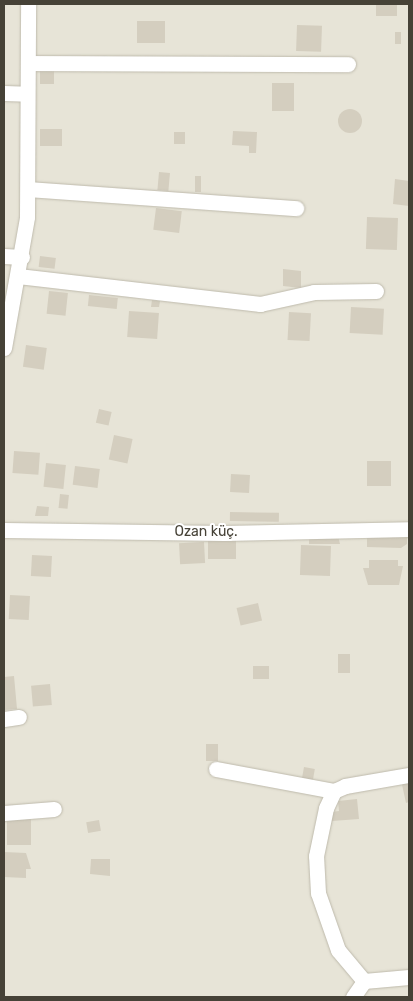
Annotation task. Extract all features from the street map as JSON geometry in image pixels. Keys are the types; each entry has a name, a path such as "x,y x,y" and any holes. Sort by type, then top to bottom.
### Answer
{"street":[{"path":"4,348 22,257 28,189 28,4"},
{"path":"28,63 348,64"},
{"path":"4,93 27,94"},
{"path":"28,189 296,208"},
{"path":"4,256 22,257"},
{"path":"18,276 260,304 314,292 376,291"},
{"name":"Ozan küç.","path":"4,530 224,533 409,529"},
{"path":"216,769 334,791 361,781 409,775"},
{"path":"334,791 326,808 316,856 318,893 338,950 364,982"},
{"path":"4,813 54,810"},
{"path":"353,997 364,982 409,977"}],"shaded area":[{"path":"4,4 409,4 409,997 4,997"}],"building":[{"path":"376,4 397,4 397,16 376,16"},
{"path":"137,21 165,21 165,43 137,43"},
{"path":"297,25 322,26 321,52 296,51"},
{"path":"395,32 401,32 401,44 395,44"},
{"path":"40,71 54,71 54,84 40,84"},
{"path":"272,83 294,83 294,111 272,111"},
{"path":"350,109 355,110 361,116 361,126 355,132 350,133 345,132 339,126 338,121 339,116 345,110"},
{"path":"40,129 62,129 62,146 40,146"},
{"path":"233,131 257,132 256,153 249,153 249,146 232,145"},
{"path":"174,132 185,132 185,144 174,144"},
{"path":"159,172 170,173 168,191 157,190"},
{"path":"195,176 201,176 201,192 195,192"},
{"path":"395,179 409,181 409,206 393,204"},
{"path":"156,208 182,211 179,233 153,230"},
{"path":"367,217 398,218 397,250 366,249"},
{"path":"40,256 56,258 55,269 39,267"},
{"path":"283,269 301,271 301,288 283,286"},
{"path":"49,291 68,293 65,316 47,314"},
{"path":"89,295 118,298 117,309 88,306"},
{"path":"152,300 160,301 159,307 151,307"},
{"path":"351,307 384,309 383,335 350,333"},
{"path":"129,311 159,313 157,339 127,337"},
{"path":"289,312 311,313 310,341 288,340"},
{"path":"26,345 47,348 44,370 23,367"},
{"path":"99,409 112,412 109,426 96,423"},
{"path":"114,435 133,439 127,463 109,459"},
{"path":"14,451 40,453 38,475 12,473"},
{"path":"367,461 391,461 391,486 367,486"},
{"path":"46,463 66,465 63,489 43,487"},
{"path":"75,466 100,469 97,488 73,485"},
{"path":"231,474 250,475 249,493 230,492"},
{"path":"60,494 69,495 67,509 59,508"},
{"path":"37,506 49,507 48,516 35,516"},
{"path":"230,512 279,513 279,522 230,521"},
{"path":"407,534 407,544 401,548 367,547 367,535"},
{"path":"309,535 338,536 340,544 309,544"},
{"path":"208,539 236,539 236,559 208,559"},
{"path":"204,542 205,563 180,564 179,543"},
{"path":"301,545 331,546 330,576 300,575"},
{"path":"32,555 52,556 51,577 31,576"},
{"path":"369,560 398,560 398,566 403,566 399,585 368,585 363,568 369,568"},
{"path":"10,595 30,596 29,620 9,619"},
{"path":"258,603 262,621 241,625 237,608"},
{"path":"338,654 350,654 350,673 338,673"},
{"path":"253,666 269,666 269,679 253,679"},
{"path":"14,676 17,709 4,710 4,677"},
{"path":"50,684 52,705 33,707 31,686"},
{"path":"206,744 218,744 218,761 206,761"},
{"path":"304,767 315,769 313,782 302,780"},
{"path":"409,779 409,802 406,803 401,780"},
{"path":"357,799 359,819 332,821 331,812 339,811 338,801"},
{"path":"7,817 31,817 31,845 7,845"},
{"path":"99,820 101,831 88,833 86,822"},
{"path":"4,852 26,853 31,869 26,869 26,878 4,877"},
{"path":"91,859 110,859 110,876 90,874"}]}
